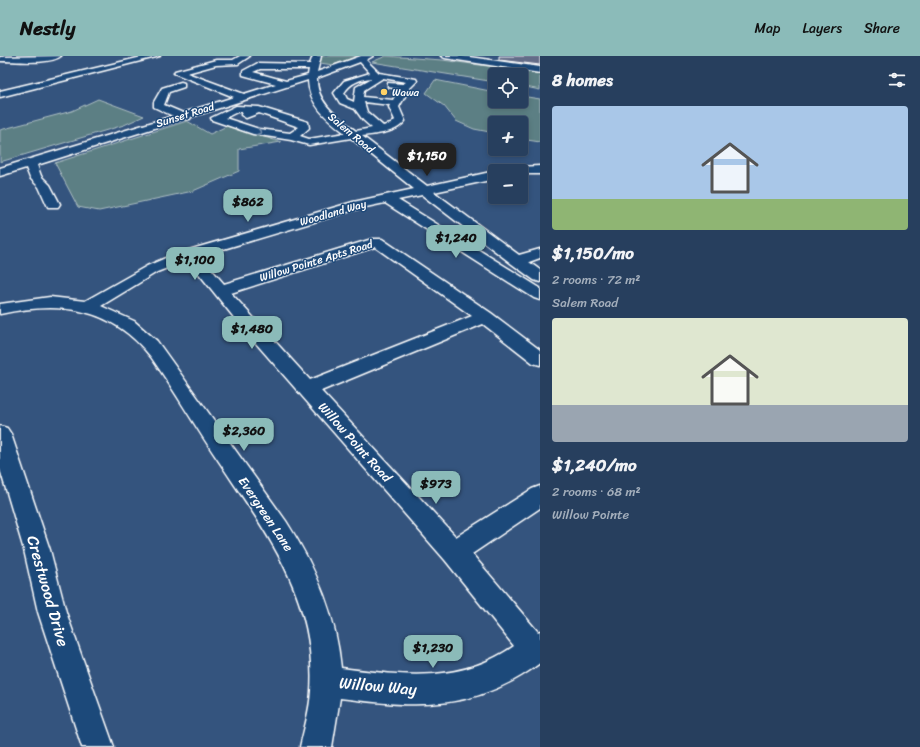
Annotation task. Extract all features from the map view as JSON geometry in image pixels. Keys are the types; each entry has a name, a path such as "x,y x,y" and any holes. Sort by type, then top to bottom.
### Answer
{"street":[{"path":"0,59 37,59 57,56"},
{"path":"0,94 156,56"},
{"path":"246,56 224,70 189,77 174,83 184,86 165,90 159,102 159,107 166,110 182,111 206,124 216,127 259,110 304,124 304,128 292,137"},
{"path":"307,56 315,64"},
{"path":"445,56 540,70"},
{"path":"474,60 483,56"},
{"path":"492,63 507,56"},
{"path":"510,66 523,58"},
{"path":"305,92 246,73 258,66 292,67 315,64 327,66 345,65 365,60 374,79"},
{"path":"235,62 216,63 178,73 247,96"},
{"path":"530,68 540,63"},
{"name":"Sunset Road","path":"0,172 182,111 222,104 281,85 315,64 345,65"},
{"name":"Salem Road","path":"315,64 305,92 316,99 330,116 425,191 540,277"},
{"path":"281,85 292,67"},
{"path":"208,84 223,80 212,76"},
{"path":"227,123 264,134 292,137 309,142 354,136 395,126 400,122 394,107 405,86 374,79 369,76 347,84 339,93 343,101 359,98 396,103"},
{"path":"359,98 374,79"},
{"path":"344,87 359,98 362,115 381,130"},
{"path":"210,96 222,104"},
{"path":"30,163 36,178 44,185 53,204"},
{"path":"528,171 540,170"},
{"name":"Woodland Way","path":"89,306 152,269 191,254 386,198 488,177"},
{"path":"386,198 540,295"},
{"name":"Willow Pointe Apts Road","path":"220,291 377,242 485,317"},
{"path":"517,261 540,252"},
{"name":"Willow Point Road","path":"191,254 220,291 537,647"},
{"name":"Evergreen Lane","path":"0,309 36,303 68,303 89,306 129,325 148,343 167,367 286,541 304,576 318,617 324,641 326,681 322,719 316,747"},
{"path":"307,389 485,317 540,360"},
{"name":"Crestwood Drive","path":"0,434 36,550 52,612 98,747"},
{"path":"454,552 540,496"},
{"name":"Willow Way","path":"326,681 404,690 436,690 480,680 508,667 537,647"}],"green space":[{"path":"322,56 359,56 333,65 320,63"},
{"path":"386,56 442,60 502,68 488,68 488,81 372,62"},
{"path":"528,71 540,73 540,90 528,87"},
{"path":"435,80 488,91 488,108 528,108 528,97 540,99 540,142 528,140 528,116 488,116 488,132 474,129 456,121 444,106 426,93"},
{"path":"98,99 144,116 124,125 0,162 0,130 72,111"},
{"path":"187,121 210,134 227,126 281,142 239,149 239,171 193,191 99,211 78,207 55,163"}],"building":[{"path":"499,56 540,56 540,65 499,60"}],"place":[{"name":"Wawa","path":"384,92"}]}
